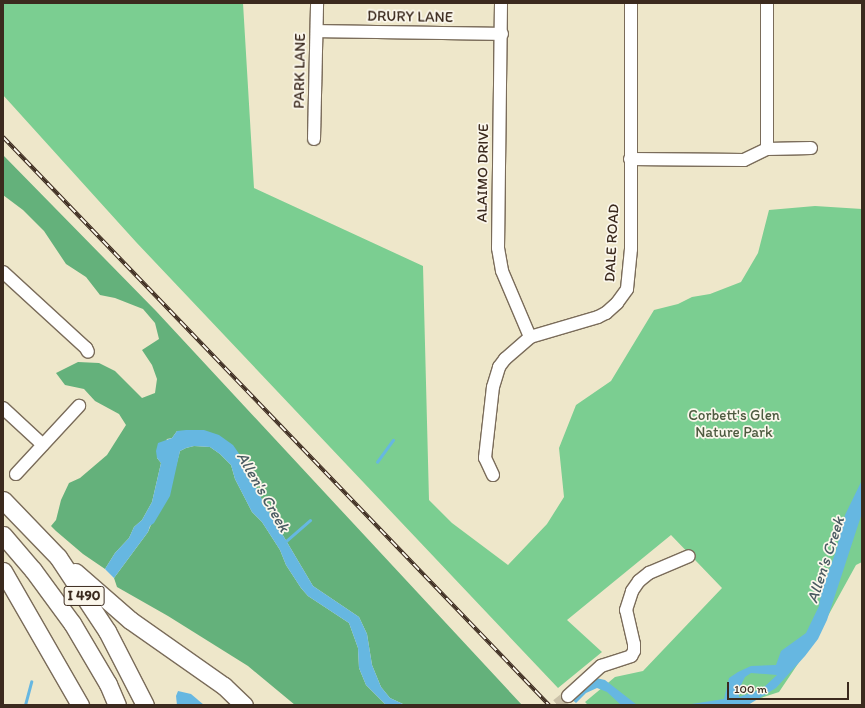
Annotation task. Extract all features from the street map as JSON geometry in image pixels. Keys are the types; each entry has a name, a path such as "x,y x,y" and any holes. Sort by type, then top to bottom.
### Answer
{"highway":[{"name":"I 490","path":"3,500 58,557 107,631 145,705"},
{"name":"I 490","path":"3,535 33,570 72,623 108,684 118,705"},
{"path":"58,557 130,620 224,686 244,705"},
{"path":"3,571 77,702"}],"street":[{"name":"PARK LANE","path":"314,139 317,3"},
{"name":"ALAIMO DRIVE","path":"501,3 502,34 498,248 502,271 530,337"},
{"name":"DALE ROAD","path":"493,475 485,458 493,387 496,375 504,359 530,337 598,317 613,308 624,295 628,283 631,249 631,3"},
{"path":"767,3 767,149"},
{"name":"DRURY LANE","path":"317,31 502,34"},
{"path":"630,159 744,160 767,149 811,148"},
{"path":"3,272 86,348 88,352"},
{"path":"16,474 79,406"},
{"path":"3,408 43,445"},
{"path":"568,696 601,666 631,656 634,651 634,644 626,610 632,591 639,581 649,573 689,556"}],"green space":[{"name":"Corbett's Glen Nature Park","path":"3,3 243,3 254,188 423,266 429,500 452,523 508,565 547,524 564,497 559,448 576,405 611,381 654,310 678,304 692,297 710,294 741,282 758,253 769,210 815,206 862,209 862,562 856,565 818,634 779,692 739,705 588,705 585,702 615,677 643,671 722,588 671,535 567,620 602,652 558,688 136,242 3,95"},
{"path":"3,155 156,311 522,705 405,705 390,698 381,687 372,665 367,634 359,617 313,586 262,500 242,458 177,431 172,438 167,439 157,458 161,463 152,502 142,520 134,527 129,538 115,553 105,569 83,554 51,526 56,520 61,500 69,483 80,478 107,455 126,425 119,414 95,401 84,389 65,385 56,373 78,362 99,363 115,371 142,398 155,393 157,379 152,365 142,350 159,339 155,323 143,309 115,298 100,295 86,277 66,264 44,231 23,210 3,195"},
{"path":"194,446 210,447 231,465 235,479 252,512 262,522 280,550 286,565 301,588 308,596 349,623 358,648 359,668 366,685 386,705 295,705 248,666 168,616 117,587 114,578 148,532 176,466 180,451"}],"water":[{"path":"204,430 219,435 233,445 242,458 262,500 313,586 359,617 367,634 372,665 381,687 390,698 405,705 386,705 366,685 359,668 358,648 349,623 308,596 301,588 286,565 280,550 262,522 252,512 235,479 231,465 210,447 194,446 180,451 170,496 154,523 150,526 148,532 114,578 105,569 115,553 129,538 134,527 142,520 152,502 161,463 157,458 156,451 158,443 172,438 177,431"},
{"path":"862,480 862,513 827,620 818,639 805,656 776,688 748,705 685,705 724,699 729,678 751,666 776,665 781,651 806,633 819,606 822,589 835,554 845,515","holes":["751,673 777,675 762,689 739,697 739,689 745,677"]},
{"path":"596,678 605,680 637,705 621,705 607,692 597,688 586,693 576,703 569,697"},
{"path":"178,691 191,694 204,705 177,705 176,696"}],"waterway":[{"path":"377,462 393,440"},
{"path":"285,542 310,520"},
{"name":"Allen's Creek","path":"25,705 31,682"}],"tunnel":[{"path":"557,705 568,696"}],"railway":[{"path":"3,137 549,705"}]}
